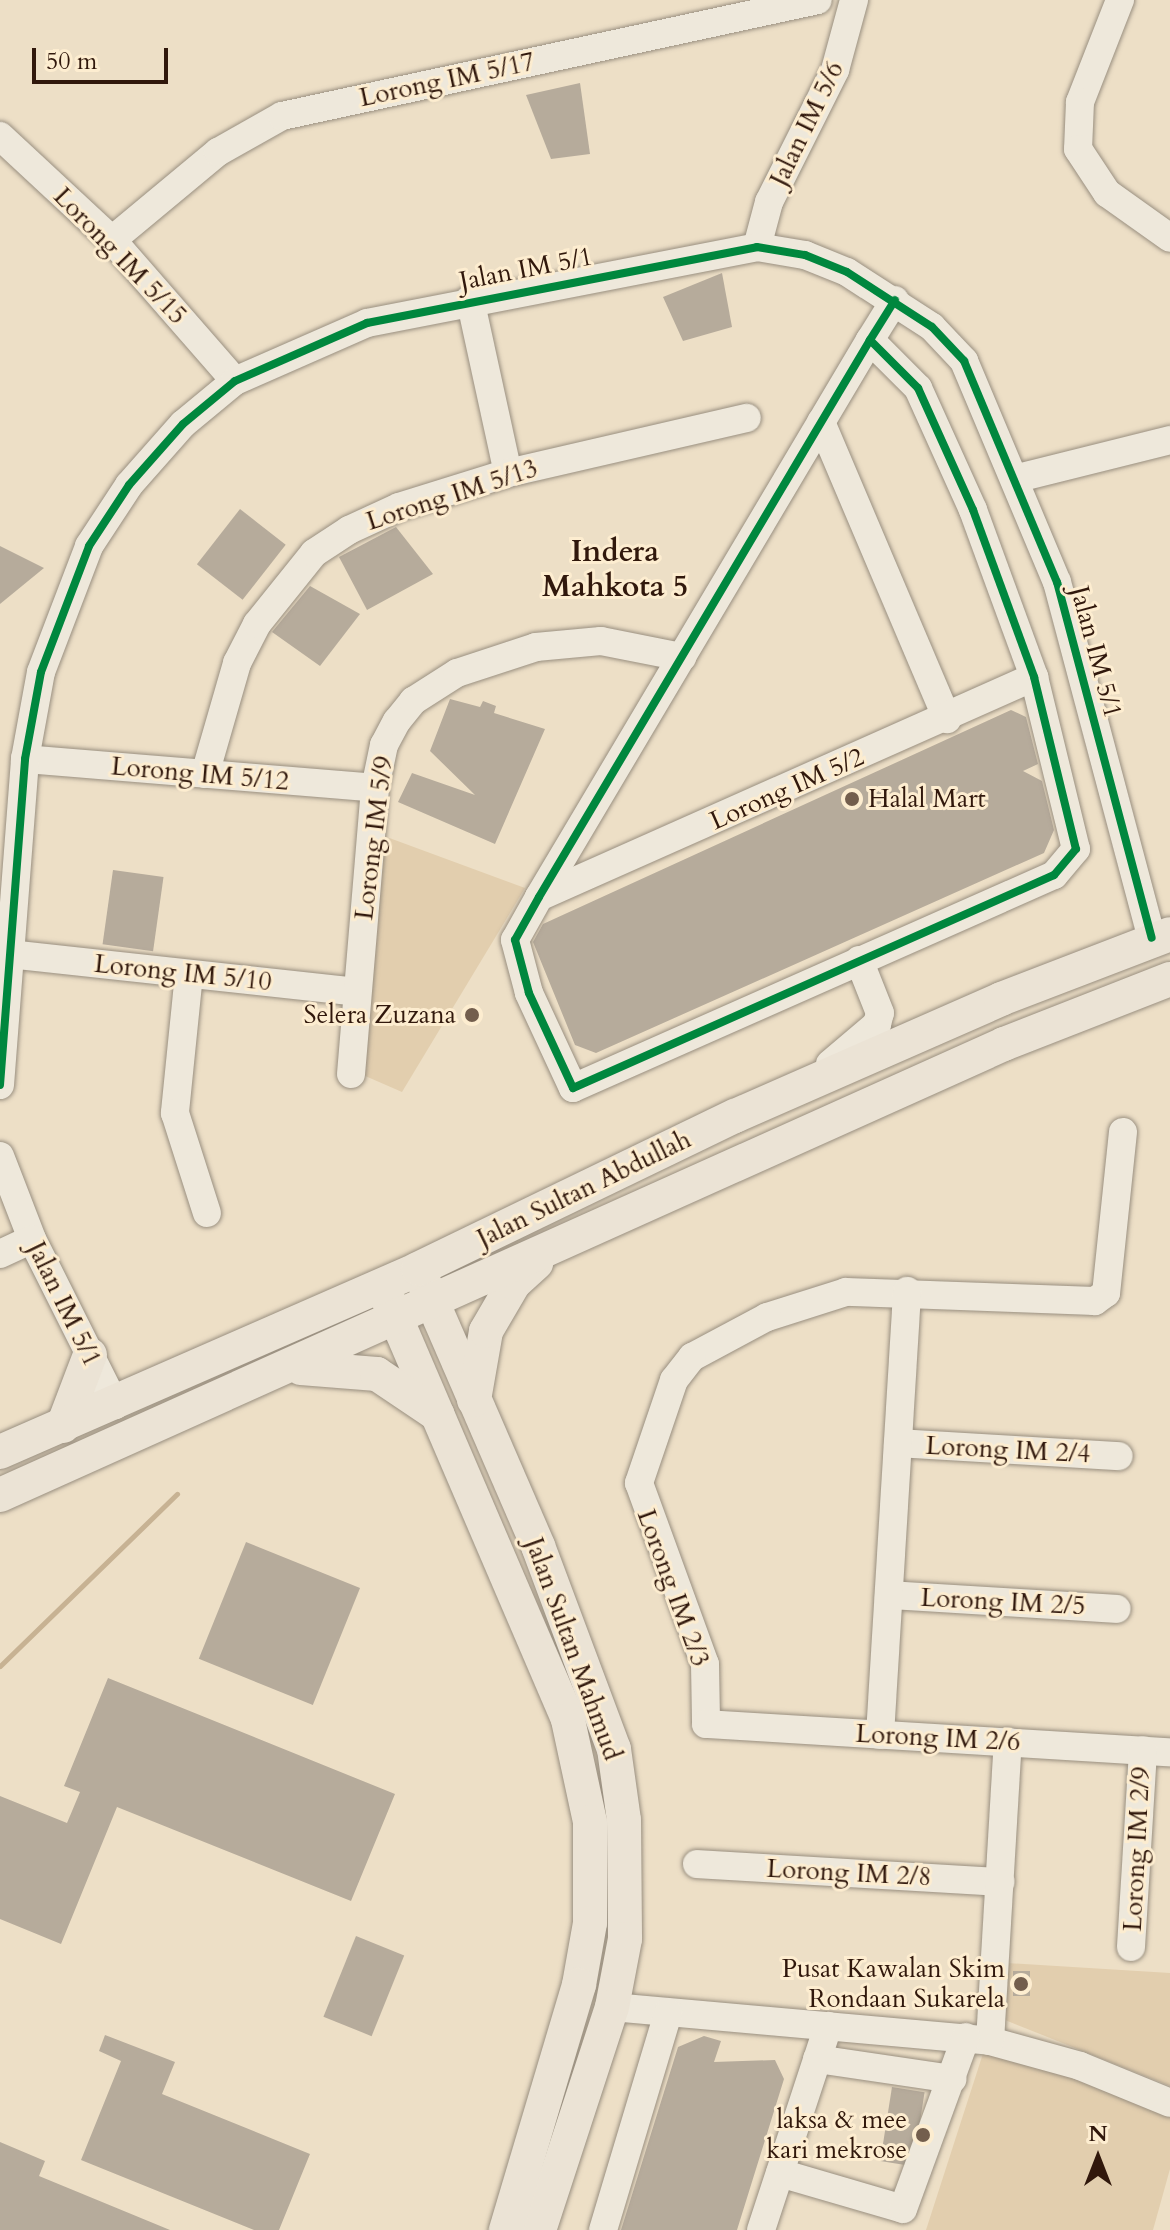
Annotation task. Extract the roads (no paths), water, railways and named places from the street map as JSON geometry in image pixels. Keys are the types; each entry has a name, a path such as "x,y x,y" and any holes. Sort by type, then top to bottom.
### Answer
{"main road":[{"name":"Jalan Sultan Abdullah","path":"0,1452 115,1405 382,1286 735,1116 1161,936"},
{"name":"Jalan Sultan Abdullah","path":"0,1495 287,1370 432,1301 1004,1044 1170,979"},
{"path":"474,1400 486,1331 500,1305 527,1270 555,1248"},
{"name":"Jalan Sultan Mahmud","path":"418,1269 538,1546 614,1749 628,1872 612,2007 539,2230"},
{"name":"Jalan Sultan Mahmud","path":"382,1286 445,1421 568,1720 590,1822 590,1923 577,1998 506,2230"},
{"path":"63,1426 90,1355"},
{"path":"287,1370 331,1367 377,1374 445,1421"}],"street":[{"name":"Lorong IM 5/17","path":"112,240 218,152 282,116 818,0"},
{"name":"Jalan IM 5/6","path":"757,247 769,202 835,70 854,0"},
{"path":"1120,0 1080,102 1078,149 1107,193 1170,238"},
{"name":"Lorong IM 5/15","path":"0,136 112,240 235,381"},
{"name":"Jalan IM 5/1","path":"0,1085 25,759 41,672 89,546 129,485 183,424 235,381 367,323 470,299 757,247 805,255 895,300 964,361 1018,478 1057,582 1161,936"},
{"path":"470,299 508,473"},
{"path":"870,340 918,388 973,510 1034,677 1076,849 1069,862 1054,875 573,1088 514,944 539,897 821,422 870,340 895,300"},
{"name":"Lorong IM 5/13","path":"205,774 237,663 283,587 314,553 399,507 508,473 747,418"},
{"path":"821,422 947,719"},
{"path":"1018,478 1170,440"},
{"name":"Lorong IM 5/9","path":"351,1074 375,788 384,745 397,721 413,701 457,673 570,642 629,644 682,657"},
{"name":"Lorong IM 5/2","path":"539,897 947,719 1034,677"},
{"name":"Lorong IM 5/12","path":"25,759 375,788"},
{"name":"Lorong IM 5/10","path":"9,954 357,992"},
{"path":"735,1116 847,1055 877,1024 878,1001 859,960"},
{"path":"189,974 175,1113 207,1213"},
{"name":"Lorong IM 2/3","path":"706,1724 705,1664 639,1483 674,1380 692,1357 767,1317 846,1292 907,1291 1095,1301 1106,1293 1123,1132"},
{"name":"Jalan IM 5/1","path":"0,1156 32,1239 115,1405"},
{"path":"0,1254 32,1239"},
{"path":"880,1735 907,1291"},
{"name":"Lorong IM 2/4","path":"898,1443 1119,1456"},
{"name":"Lorong IM 2/5","path":"889,1595 1117,1609"},
{"name":"Lorong IM 2/6","path":"706,1724 1156,1751"},
{"path":"780,2173 903,2209 953,2079 978,2039 1000,1882 1008,1742"},
{"name":"Lorong IM 2/9","path":"1131,1947 1156,1751"},
{"name":"Lorong IM 2/8","path":"697,1864 1000,1882"},
{"path":"612,2007 978,2039 1080,2066 1170,2103"},
{"path":"603,2230 668,2013"},
{"path":"761,2230 828,2026"},
{"path":"817,2059 953,2079"}],"waterway":[{"path":"0,1666 177,1494"}],"place":[{"name":"Halal Mart","path":"852,799"},
{"name":"Selera Zuzana","path":"472,1015"},
{"name":"Pusat Kawalan Skim Rondaan Sukarela","path":"1021,1984"},
{"name":"laksa & mee kari mekrose","path":"923,2135"}],"district":[{"name":"Indera Mahkota 5","path":"615,569"}]}
